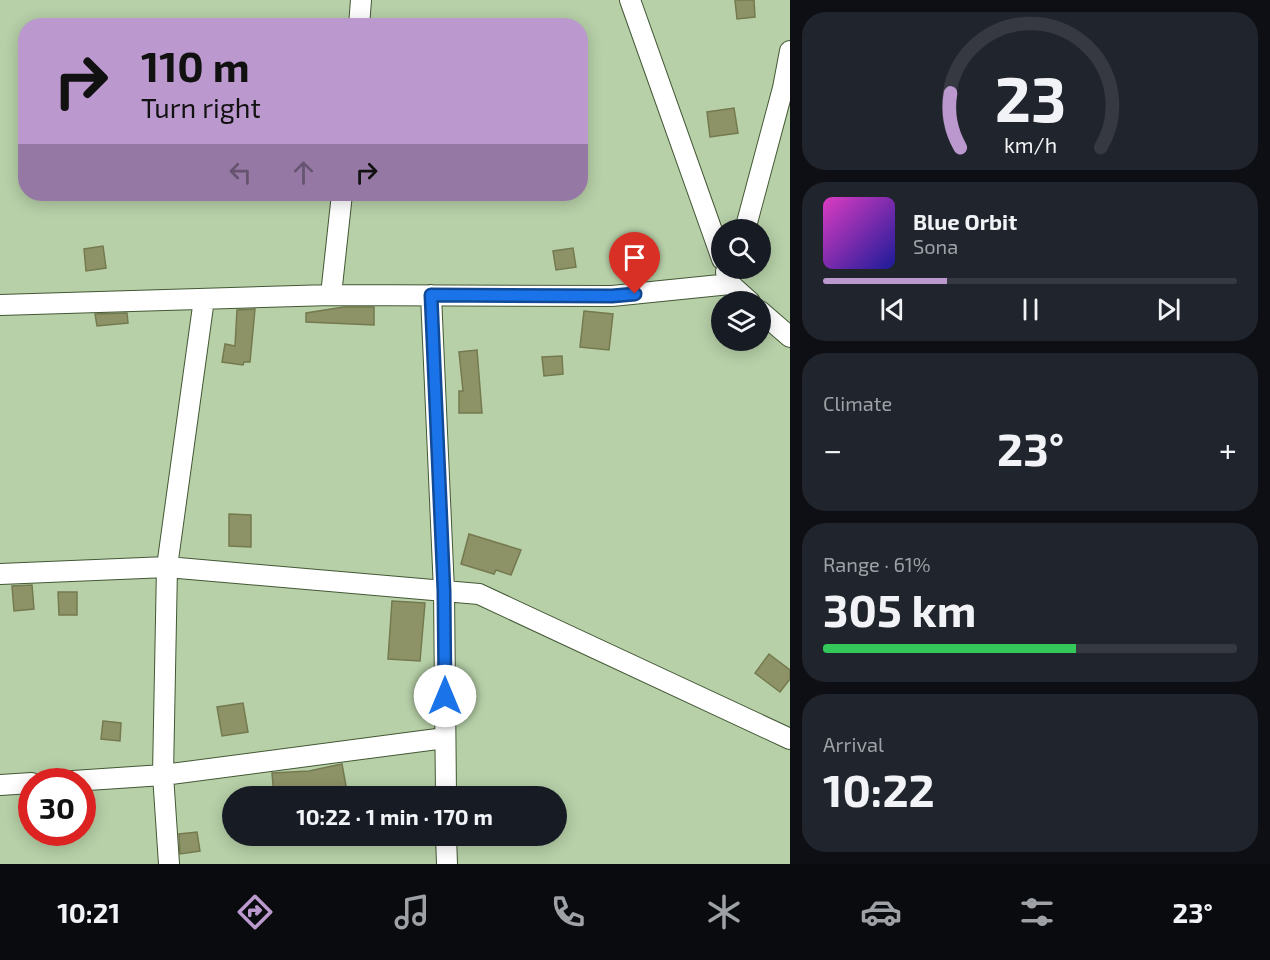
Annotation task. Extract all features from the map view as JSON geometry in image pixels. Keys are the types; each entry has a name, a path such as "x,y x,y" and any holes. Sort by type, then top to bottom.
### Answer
{"street":[{"path":"360,18 361,0"},
{"path":"630,0 711,228"},
{"path":"748,219 783,88 790,51"},
{"path":"331,295 341,201"},
{"path":"0,305 331,295 612,296 711,278"},
{"path":"431,295 444,591 446,786"},
{"path":"170,864 163,775 167,567 204,299"},
{"path":"771,321 790,337"},
{"path":"0,574 167,567 479,594 790,739"},
{"path":"96,779 163,775 445,738"},
{"path":"0,785 18,784"},
{"path":"446,846 447,864"}],"building":[{"path":"735,0 754,0 755,17 737,19"},
{"path":"734,108 738,133 710,137 707,112"},
{"path":"103,246 106,268 86,271 84,249"},
{"path":"573,248 576,267 556,270 553,251"},
{"path":"344,307 374,307 374,325 306,322 306,313"},
{"path":"255,309 250,362 244,362 243,365 222,362 225,344 235,346 237,310"},
{"path":"584,311 613,314 609,350 580,347"},
{"path":"127,313 128,323 97,326 95,314"},
{"path":"477,350 482,413 459,413 459,391 463,391 459,352"},
{"path":"562,356 563,374 544,376 542,357"},
{"path":"229,514 251,515 251,547 229,546"},
{"path":"469,534 521,550 511,575 496,570 494,574 461,564"},
{"path":"32,585 34,609 14,611 12,586"},
{"path":"58,592 77,592 77,615 59,615"},
{"path":"392,601 425,603 420,661 388,659"},
{"path":"769,654 790,670 790,679 780,692 755,673"},
{"path":"243,703 248,732 222,736 217,707"},
{"path":"103,721 121,723 120,741 101,739"},
{"path":"342,764 346,786 273,786 272,773 309,771"},
{"path":"197,832 200,851 180,854 179,834"}],"route":[{"path":"445,696 444,591 431,295 612,296 635,294"}]}
